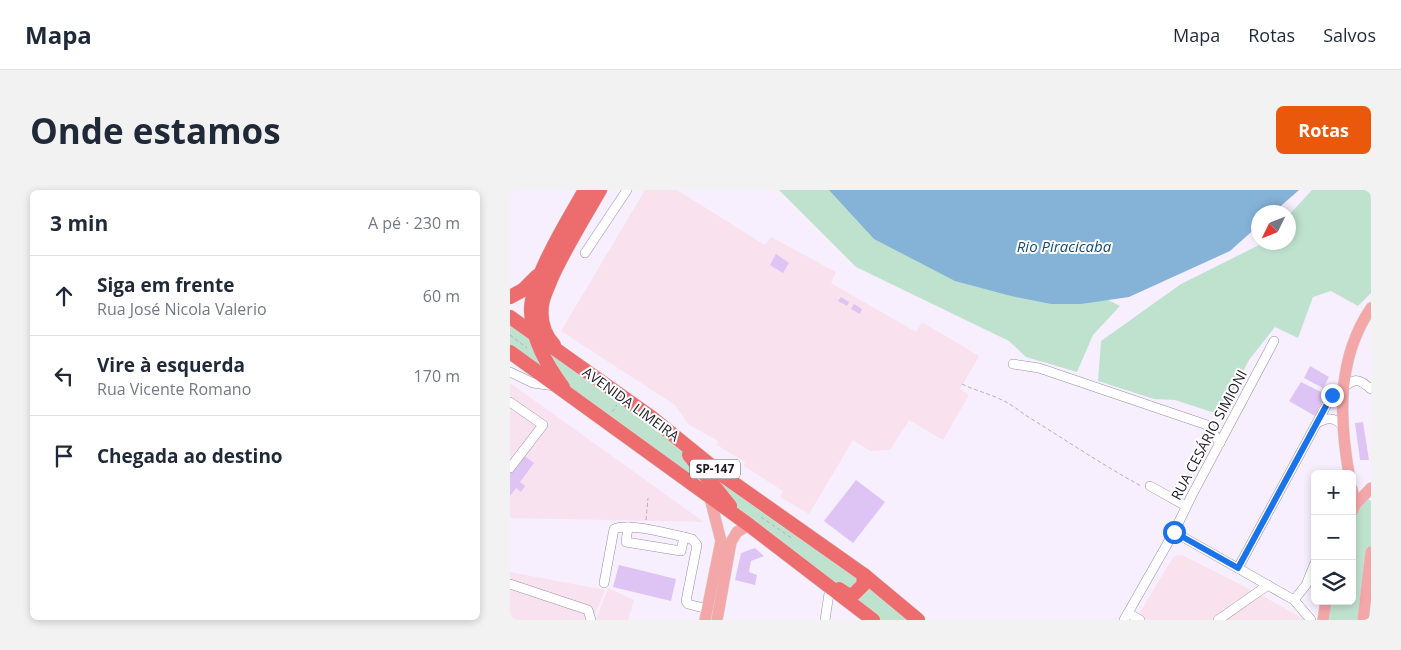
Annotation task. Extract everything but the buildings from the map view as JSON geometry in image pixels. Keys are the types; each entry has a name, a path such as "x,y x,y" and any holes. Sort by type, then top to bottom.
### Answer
{"highway":[{"path":"569,396 546,362 534,333 531,310 534,291 542,272 585,190"},
{"path":"569,359 551,341 546,333 542,321 542,305 544,295 558,265 600,190"},
{"path":"510,297 523,290 542,272"},
{"name":"AVENIDA LIMEIRA","path":"510,317 623,397 725,477 864,575 918,620"},
{"name":"SP-147","path":"510,352 749,525 873,620"},
{"path":"671,433 730,505 733,514"},
{"path":"802,566 848,595 854,594 862,586 864,575"}],"main road":[{"path":"1348,470 1343,426 1342,388 1354,344 1364,318 1371,308"},
{"path":"1356,505 1371,488"},
{"path":"706,615 721,541 710,498"},
{"path":"716,620 731,542 733,514"},
{"path":"731,542 737,532 749,525"},
{"path":"1363,620 1370,578 1371,552"},
{"path":"1323,620 1325,605"},
{"path":"1326,605 1328,620"}],"street":[{"path":"585,253 627,190"},
{"name":"RUA CESÁRIO SIMIONI","path":"1126,616 1174,532 1274,340"},
{"path":"1013,364 1040,368 1207,425 1220,443"},
{"path":"510,372 532,383 556,386"},
{"path":"1342,388 1354,380 1358,380 1371,389"},
{"path":"1238,568 1332,395"},
{"path":"510,402 543,425 510,468"},
{"path":"1317,423 1326,418 1334,418 1343,426"},
{"path":"1148,487 1186,506"},
{"path":"604,583 614,529 620,526 692,539 697,545 686,600 688,604 706,615"},
{"path":"628,527 626,542 681,551 684,537"},
{"path":"1174,532 1294,600 1311,620"},
{"path":"1294,600 1306,585 1311,573"},
{"path":"510,584 588,610 590,620"},
{"path":"1218,620 1268,585"},
{"path":"825,620 830,588"},
{"path":"1126,616 1140,620"}],"path":[{"path":"962,384 1012,405 1064,440 1148,487"},
{"path":"611,414 623,397"},
{"path":"645,529 648,498"}],"shaded area":[{"path":"645,190 677,190 765,245 771,237 836,272 831,283 916,332 922,322 979,356 960,389 969,395 943,440 909,420 890,450 870,451 853,440 809,514 780,497 783,491 744,466 745,462 717,445 718,441 688,424 675,405 561,331"},
{"path":"510,383 704,522 510,518"},
{"path":"1182,555 1263,596 1305,620 1135,620 1174,556"},
{"path":"510,572 605,590 593,620 510,620"},
{"path":"608,588 634,600 628,620 596,620"}],"green space":[{"path":"779,190 892,190 1120,306 1093,335 1077,372 1026,357 1009,341 856,267"},
{"path":"1312,190 1371,190 1371,293 1358,306 1331,291 1313,297 1298,338 1275,327 1249,360 1221,415 1175,400 1154,399 1098,381 1101,341 1181,284 1251,249 1296,250 1296,207"},
{"path":"510,317 918,620 873,620 510,352"},
{"path":"1364,497 1371,501 1371,553 1363,620 1328,620 1327,605 1356,605 1356,508"}],"water":[{"name":"Rio Piracicaba","path":"829,190 1299,190 1282,205 1251,205 1251,232 1230,251 1129,297 1081,304 1051,304 1011,296 955,281 874,239"}],"route":[{"path":"1174,532 1238,568 1332,395"}]}
